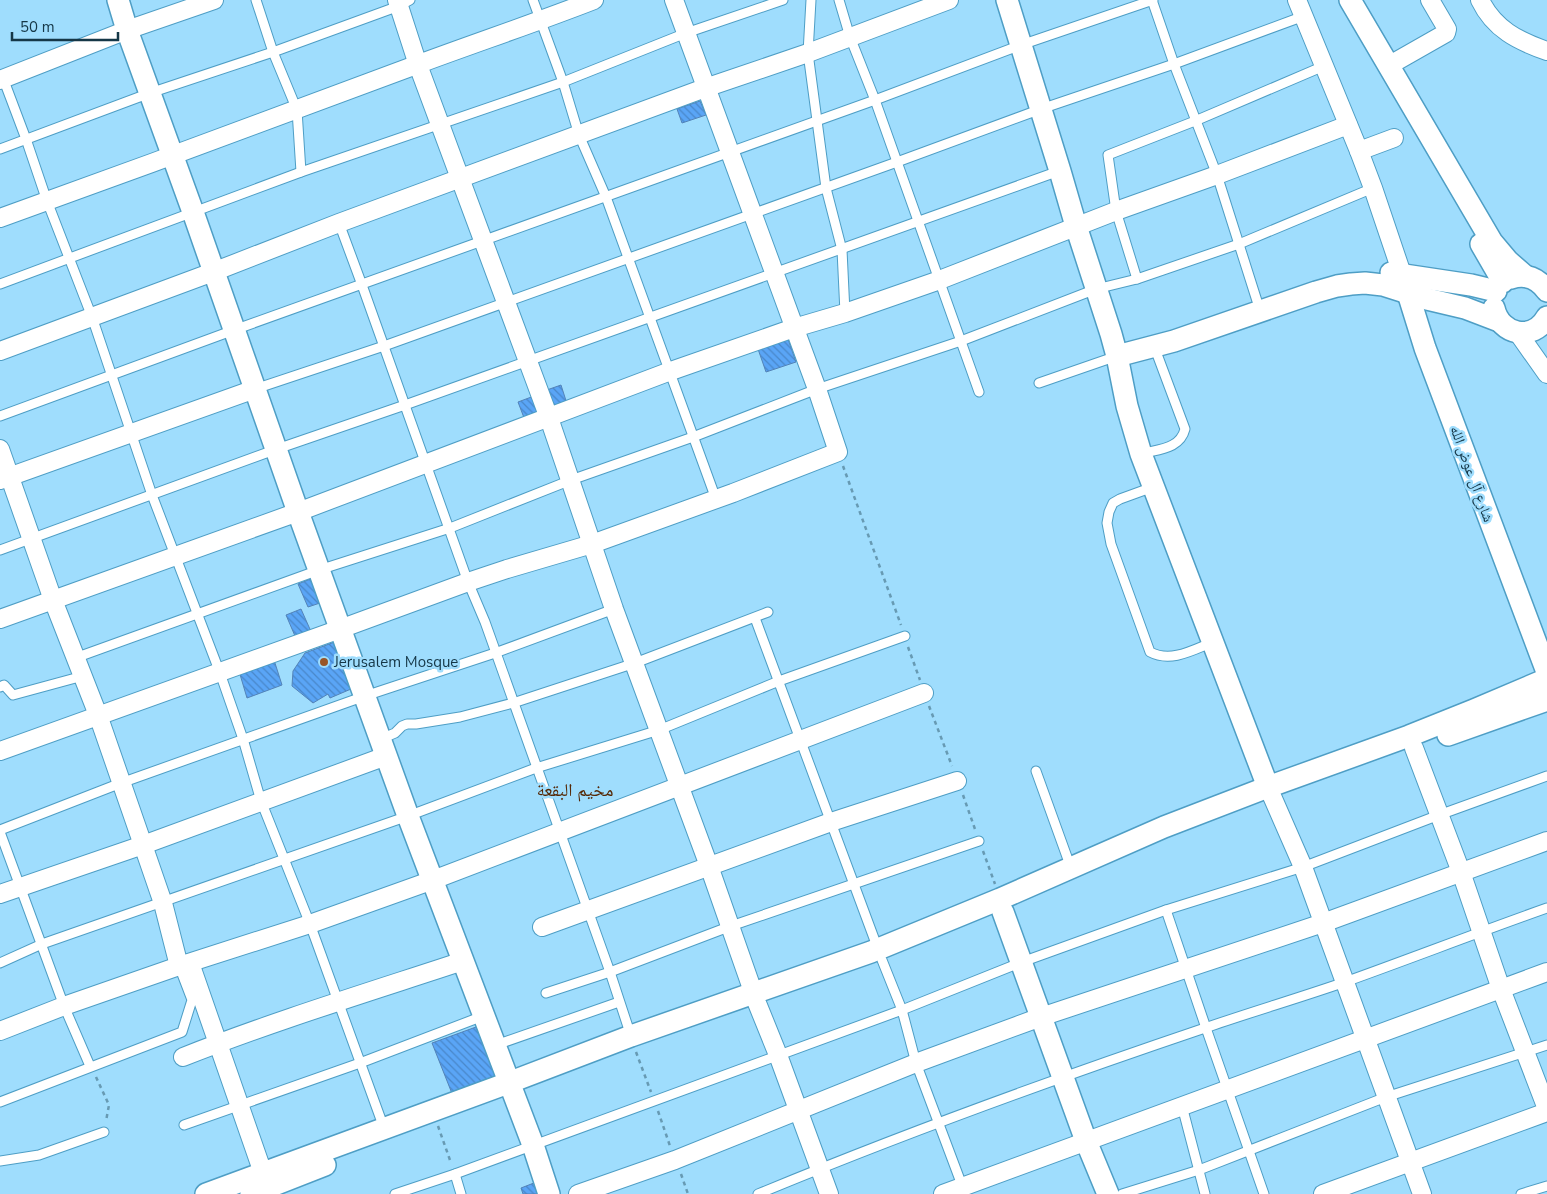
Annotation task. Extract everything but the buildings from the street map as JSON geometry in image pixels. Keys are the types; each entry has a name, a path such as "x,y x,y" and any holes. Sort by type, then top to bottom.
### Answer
{"street":[{"path":"118,0 340,630 408,816 496,1045 510,1089 533,1145 549,1194"},
{"path":"2,79 127,30 214,0"},
{"path":"0,218 594,0"},
{"path":"0,752 468,582 592,544 716,500 838,452 674,0"},
{"path":"0,351 460,178 705,88 808,53 949,0"},
{"path":"1007,0 1116,352 1127,406 1141,454 1270,792 1303,867 1422,1194"},
{"path":"1297,0 1359,151 1405,283"},
{"path":"1339,0 1500,286"},
{"path":"1350,0 1492,242 1524,276"},
{"path":"1388,66 1446,33 1447,29 1430,0"},
{"path":"1480,0 1485,11 1501,28 1522,43 1547,51"},
{"path":"402,2 418,65 549,418 614,609 731,926 755,998 830,1194"},
{"path":"0,619 298,512 668,372 940,279 1076,226 1348,125"},
{"path":"1359,151 1394,138"},
{"path":"1116,352 1257,301 1332,277 1371,271 1405,283 1427,299 1465,308 1499,321 1511,331 1537,327 1546,364"},
{"path":"1499,321 1493,307 1494,299 1500,286 1510,278 1524,276 1535,279 1547,291"},
{"path":"1116,352 1154,346 1337,286 1365,283 1383,285 1424,279 1471,285 1500,286"},
{"name":"شارع آل عوض الله","path":"1405,283 1426,348 1547,672"},
{"path":"4,478 255,389"},
{"path":"0,449 4,478 32,538 53,600 98,716 184,965 218,1043 240,1106 264,1187"},
{"path":"1002,906 1071,869 1164,827 1270,792 1474,710 1547,672"},
{"path":"0,1031 64,1006 310,924 433,880 924,692"},
{"path":"206,1194 264,1187 633,1042 880,954 1186,833 1270,792 1325,780 1547,700"},
{"path":"0,894 143,845 261,801 383,748"},
{"path":"1323,1194 1547,1110 1500,989 1461,872 1414,748"},
{"path":"542,927 831,822 957,781"},
{"path":"578,1194 675,1160 916,1063 1041,1017 1323,923 1547,841"},
{"path":"1002,906 1086,1141 1108,1194"},
{"path":"182,1057 338,1002 463,961"},
{"path":"943,1194 964,1190 1086,1141 1366,1040 1547,972"},
{"path":"264,1187 384,1128 510,1089"}],"lane":[{"path":"256,0 273,52 297,110 301,172"},
{"path":"533,0 563,82 579,135 606,197 716,500"},
{"path":"0,284 301,172 563,82 686,33 783,0"},
{"path":"811,0 808,53 826,188 842,250 845,313"},
{"path":"839,0 850,37 875,100 979,392"},
{"path":"0,416 234,330 818,121 1021,45 1152,0 1195,121 1217,175 1257,301"},
{"path":"0,149 150,93 273,52 402,2"},
{"path":"255,389 384,346 826,188 1041,108 1174,64 1304,16"},
{"path":"1137,279 1116,211 1108,155 1195,121 1324,66"},
{"path":"2,79 92,317 152,495 220,673 243,739 261,801 286,860 384,1128"},
{"path":"0,550 276,449 405,405 1060,171"},
{"path":"75,658 319,570 450,528 571,480 693,437 816,389 961,341 1096,289 1137,279 1238,244 1373,188"},
{"path":"339,223 468,582 485,622 558,831 610,972 633,1042"},
{"path":"1141,454 1176,444 1185,429 1154,346"},
{"path":"1039,383 1116,352"},
{"path":"1154,486 1113,503 1108,512 1107,523 1111,544 1150,652 1167,658 1213,642"},
{"path":"90,1066 64,1006 0,831 121,783 365,696 495,653 614,609"},
{"path":"383,748 402,726 407,724 460,717 513,703 635,664 768,612"},
{"path":"755,618 902,1010 916,1063 964,1190"},
{"path":"0,963 42,944 286,860 536,768 659,730 779,681 905,636"},
{"path":"0,687 4,685 13,695 83,676"},
{"path":"1036,771 1071,869"},
{"path":"395,1194 455,1174 902,1010 1022,962 1166,910 1303,867 1547,776"},
{"path":"546,993 610,972 731,926 979,840"},
{"path":"758,1194 938,1122 1063,1077 1344,982 1547,908"},
{"path":"1166,910 1264,1194"},
{"path":"0,1102 182,1032 192,1000 184,965"},
{"path":"496,1045 619,1002"},
{"path":"184,1125 360,1063 484,1016"},
{"path":"1122,1194 1199,1170 1386,1097 1547,1045"},
{"path":"1182,1106 1204,1194"},
{"path":"0,1161 39,1155 104,1132"},
{"path":"455,1174 460,1194"},
{"path":"1521,1194 1547,1186"}],"path":[{"path":"838,452 1002,906"},
{"path":"633,1042 688,1194"},
{"path":"90,1066 109,1105 104,1132"},
{"path":"436,1121 455,1174"}],"place":[{"name":"Jerusalem Mosque","path":"324,662"}],"district":[{"name":"مخيم البقعة","path":"575,790"}]}
